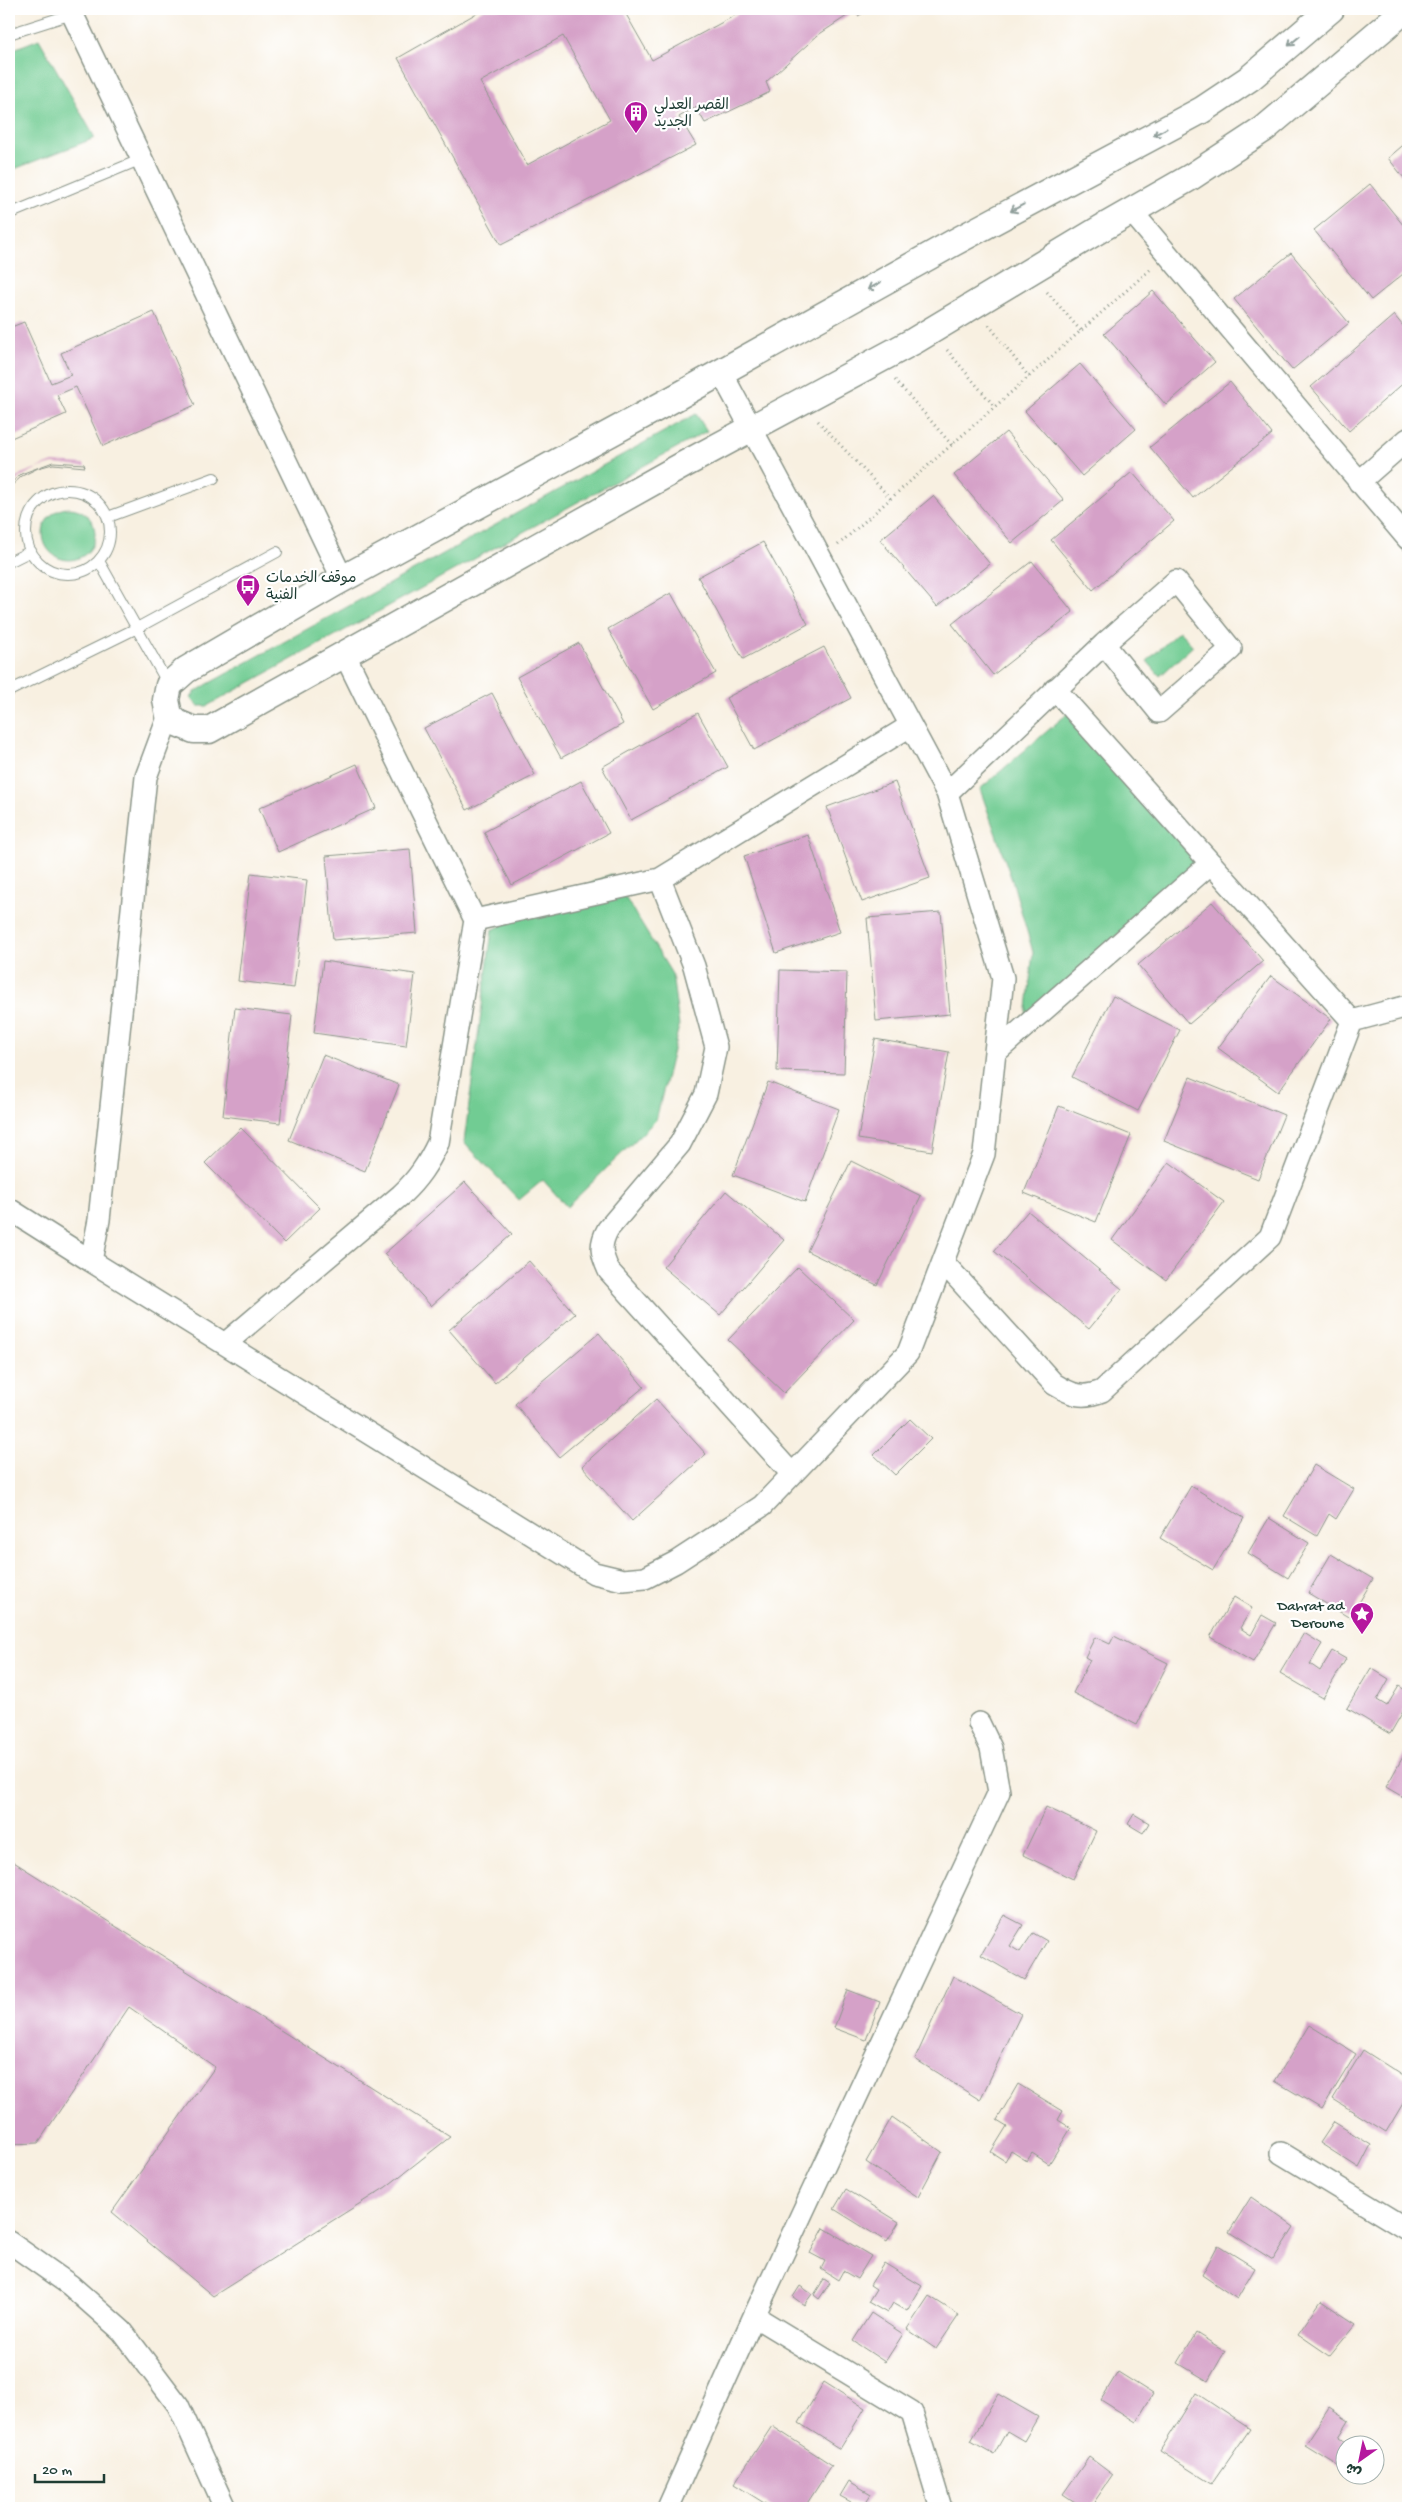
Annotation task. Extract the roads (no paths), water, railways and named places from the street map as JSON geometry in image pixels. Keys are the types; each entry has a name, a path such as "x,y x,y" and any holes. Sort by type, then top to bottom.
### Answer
{"street":[{"path":"91,1261 99,1220 146,777 169,715 166,700 169,685 194,665 342,578 721,372 953,242 1202,110 1250,78 1331,9"},
{"path":"169,715 177,723 194,730 209,730 914,341 1192,177 1264,129 1406,9"},
{"path":"71,11 342,578"},
{"path":"1132,212 1408,539"},
{"path":"9,1209 594,1573 624,1580 645,1578 676,1562 762,1506 908,1353 984,1154 1003,978 947,793 721,372"},
{"path":"1359,482 1408,439"},
{"path":"947,793 1055,689 1104,644 1176,581 1231,649 1159,712 1104,644"},
{"path":"226,1343 418,1179 429,1163 438,1143 476,920 344,655"},
{"path":"1055,689 1352,1021"},
{"path":"476,920 660,879 910,726"},
{"path":"995,1053 1211,864"},
{"path":"660,879 694,966 716,1047 706,1094 680,1144 608,1229 602,1240 601,1254 609,1271 792,1474"},
{"path":"1352,1021 1408,1006"},
{"path":"943,1262 1054,1384 1071,1395 1088,1397 1102,1391 1270,1237 1352,1021"},
{"path":"668,2508 754,2316 999,1792 991,1748 979,1723"},
{"path":"1281,2153 1408,2230"},
{"path":"9,2242 70,2284 122,2332 178,2405 225,2508"},
{"path":"754,2316 912,2412 941,2508"}],"lane":[{"path":"9,34 71,11"},
{"path":"9,214 142,159"},
{"path":"108,517 214,478"},
{"path":"64,490 78,491 90,496 101,505 108,517 111,531 109,544 99,561 80,573 53,572 41,564 31,551 27,541 26,527 30,513 38,502 50,494 64,490"},
{"path":"9,562 31,551"},
{"path":"9,691 136,628 277,552"},
{"path":"99,561 169,685"}],"place":[{"name":"القصر العدلي الجديد","path":"636,134"},
{"name":"موقف الخدمات الفنية","path":"248,607"},
{"name":"Dahrat ad Deroune","path":"1362,1635"}]}
